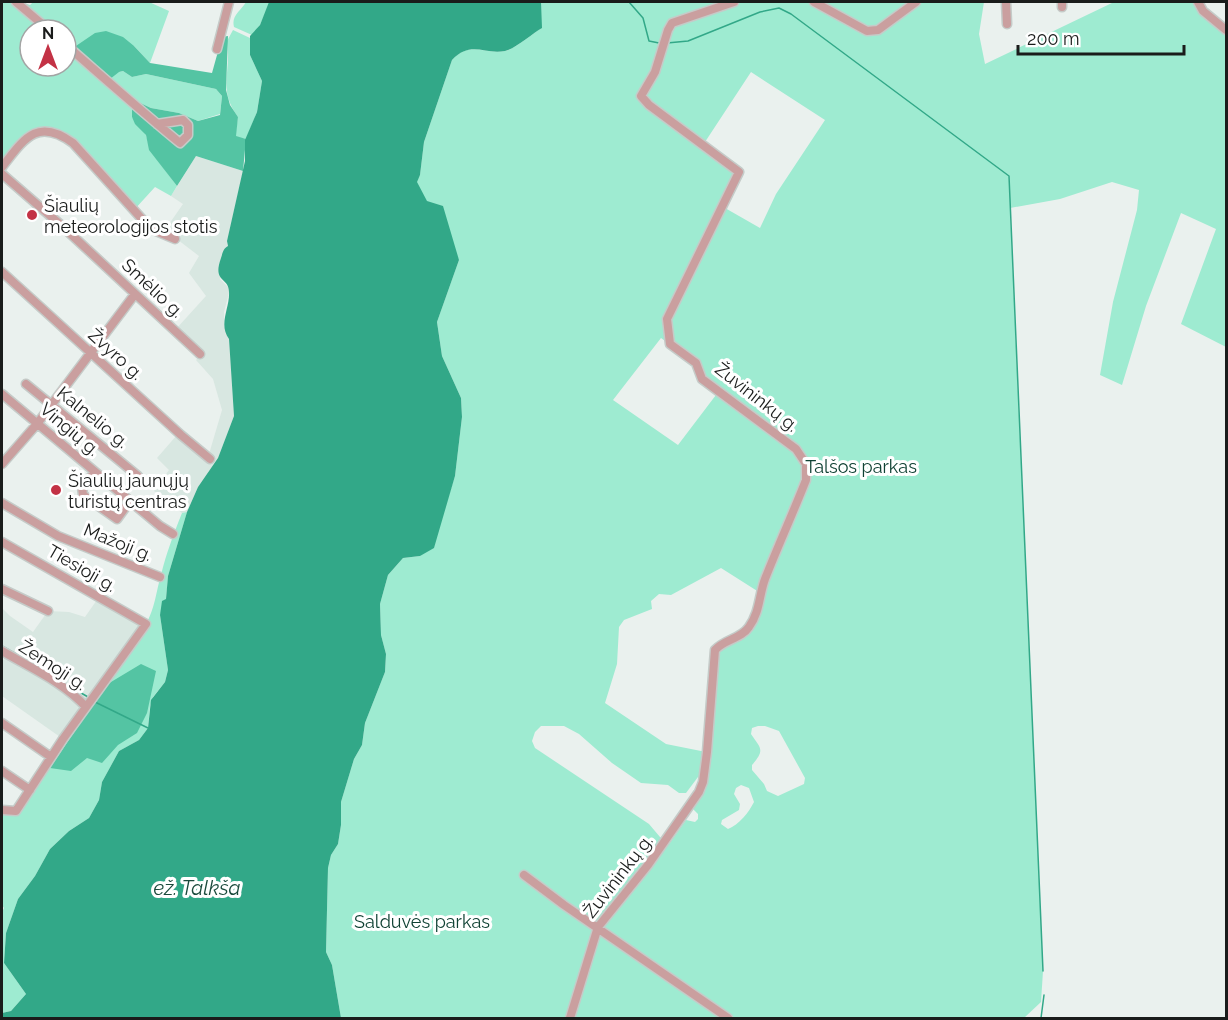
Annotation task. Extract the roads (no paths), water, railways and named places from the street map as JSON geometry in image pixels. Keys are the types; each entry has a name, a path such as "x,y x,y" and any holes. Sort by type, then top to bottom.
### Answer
{"street":[{"path":"16,2 35,18"},
{"path":"217,49 229,2"},
{"name":"Žuvininkų g.","path":"570,1018 598,927 654,856 699,792 703,782 707,752 715,650 726,640 746,631 751,625 759,607 764,582 806,480 806,464 796,449 702,379 696,363 670,344 667,319 739,172 649,105 641,96 655,72 672,23 734,2"},
{"path":"814,2 867,31 878,30 916,2"},
{"path":"1006,2 1007,24"},
{"path":"1198,2 1203,11 1227,30"},
{"path":"78,56 86,64 157,124 180,143 188,135 188,125 183,120 157,124"},
{"path":"2,166 26,137 37,131 60,133 73,143 151,229 175,239"},
{"name":"Smėlio g.","path":"2,174 62,226 200,354"},
{"name":"Žvyro g.","path":"2,272 210,459"},
{"path":"2,462 38,424 135,294"},
{"name":"Kalnelio g.","path":"26,384 138,476"},
{"name":"Vingių g.","path":"2,394 160,526 173,534"},
{"path":"95,472 82,487 83,495 117,519 130,501"},
{"name":"Mažoji g.","path":"2,503 58,536 160,577"},
{"name":"Tiesioji g.","path":"2,542 146,624 86,707"},
{"path":"2,589 48,611"},
{"name":"Žemoji g.","path":"2,651 61,685 86,707"},
{"path":"2,810 16,811 86,707"},
{"path":"2,723 51,757"},
{"path":"2,771 30,790"},
{"path":"524,875 728,1018"}],"water":[{"name":"ež. Talkša","path":"269,2 541,2 542,28 519,44 509,50 497,52 472,49 459,54 452,60 424,142 417,182 427,201 443,206 459,260 437,322 442,356 461,398 462,417 455,476 434,548 420,556 403,558 388,575 380,604 381,635 386,654 385,672 365,723 362,745 354,759 341,802 338,844 331,855 328,868 326,952 332,965 341,1018 2,1018 2,1013 11,1011 26,994 4,963 6,933 18,899 35,876 50,849 69,831 89,818 99,800 102,782 119,751 139,740 148,728 151,700 165,682 168,670 160,615 162,601 166,599 168,576 187,512 198,487 218,458 234,416 229,339 224,328 229,292 218,272 223,251 228,246 227,241 245,161 245,140 257,112 262,81 250,55 250,36 260,25"}],"waterway":[{"path":"629,2 643,18 649,41 659,43"},
{"path":"667,43 688,41 760,12 779,8 791,14 1009,176 1043,971"},
{"path":"2,646 16,654"},
{"path":"64,683 88,697"},
{"path":"95,702 148,728"},
{"path":"1041,1018 1044,995"}],"place":[{"name":"Šiaulių meteorologijos stotis","path":"32,215"},
{"name":"Šiaulių jaunųjų turistų centras","path":"56,490"}],"park label":[{"name":"Talšos parkas","path":"861,466"},
{"name":"Salduvės parkas","path":"422,921"}]}
